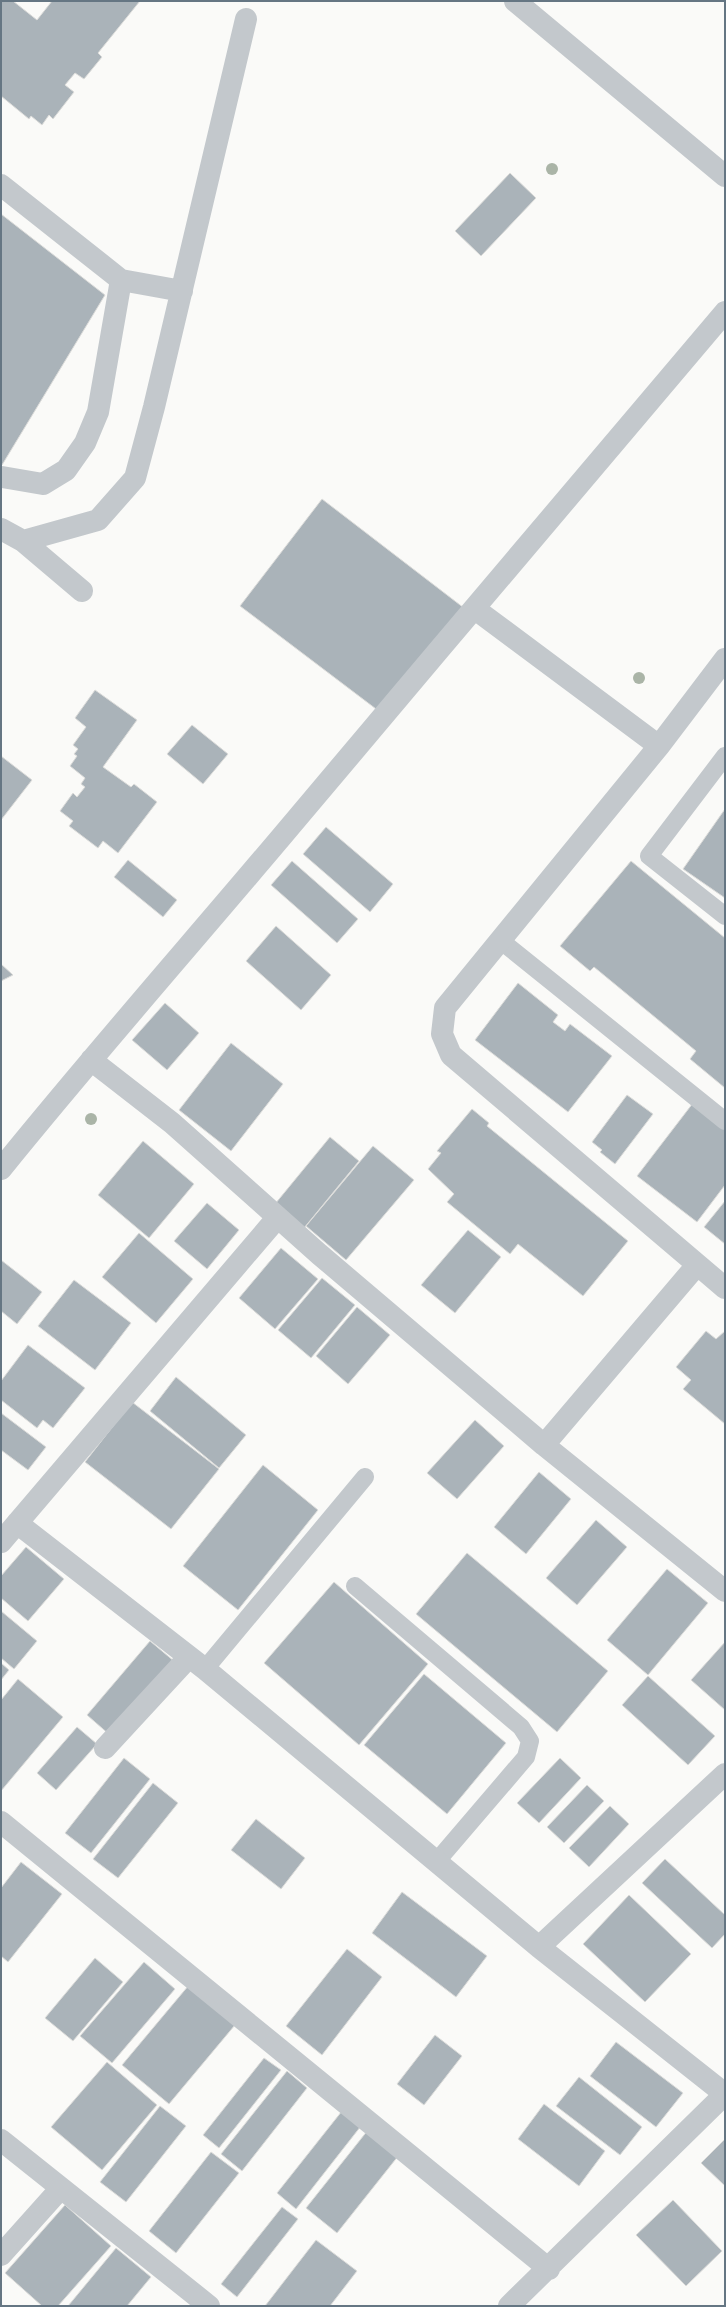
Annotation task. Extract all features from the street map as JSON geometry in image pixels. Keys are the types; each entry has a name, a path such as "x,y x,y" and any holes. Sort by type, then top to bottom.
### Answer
{"street":[{"path":"515,1 725,176"},
{"path":"23,541 98,520 135,478 182,291 246,19"},
{"path":"1,186 121,280 182,291"},
{"path":"2,477 42,484 66,470 85,443 98,412 121,280"},
{"path":"1,1169 90,1060 475,609 543,524 725,312"},
{"path":"1,529 23,541 82,591"},
{"path":"475,609 659,746"},
{"path":"725,659 659,746 445,1008 442,1034 451,1055 725,1288"},
{"path":"90,1060 172,1123 277,1218 544,1445 725,1591"},
{"path":"1,1542 277,1218"},
{"path":"544,1445 697,1265"},
{"path":"17,1523 197,1663 539,1947 725,2094 510,2306"},
{"path":"105,1748 197,1663"},
{"path":"539,1947 725,1774"},
{"path":"1,1822 549,2268"},
{"path":"1,2140 209,2306"},
{"path":"1,2255 61,2188"}],"lane":[{"path":"725,756 649,856 725,916"},
{"path":"500,940 725,1121"},
{"path":"197,1663 365,1477"},
{"path":"356,1586 521,1727 530,1741 526,1757 436,1861"}],"building":[{"path":"1,1 13,1 37,20 52,1 140,1 98,53 102,57 84,79 75,73 65,85 74,92 53,119 49,115 42,125 31,116 29,119 1,96"},
{"path":"510,173 536,198 481,256 455,231"},
{"path":"1,214 105,295 2,465 1,465"},
{"path":"322,499 464,608 380,712 240,606"},
{"path":"95,690 137,720 103,767 131,787 134,784 157,802 118,853 103,841 98,848 69,826 73,821 60,811 73,793 77,797 85,787 81,784 85,778 70,766 77,756 74,754 78,749 73,745 86,727 75,718"},
{"path":"192,725 228,754 203,784 167,754"},
{"path":"1,756 32,780 1,820"},
{"path":"725,809 725,898 683,869"},
{"path":"326,827 393,884 370,912 303,854"},
{"path":"128,860 177,900 163,917 114,877"},
{"path":"292,861 358,919 337,943 271,885"},
{"path":"631,861 725,938 725,1088 690,1059 696,1051 594,967 590,971 560,946"},
{"path":"276,926 331,975 301,1010 246,961"},
{"path":"1,964 13,975 1,981"},
{"path":"518,983 558,1015 553,1022 565,1031 570,1024 612,1056 568,1112 475,1040"},
{"path":"165,1003 199,1033 167,1070 132,1040"},
{"path":"231,1043 283,1084 231,1151 179,1110"},
{"path":"627,1095 653,1114 615,1164 600,1152 602,1150 592,1142"},
{"path":"693,1103 725,1127 725,1185 697,1222 637,1176"},
{"path":"472,1109 489,1123 487,1126 628,1241 583,1296 518,1244 510,1254 447,1202 454,1194 428,1169 441,1153 437,1151"},
{"path":"330,1137 359,1161 304,1228 275,1204"},
{"path":"143,1141 194,1184 149,1238 98,1195"},
{"path":"373,1146 414,1180 346,1260 306,1226"},
{"path":"725,1201 725,1244 704,1227"},
{"path":"207,1203 239,1230 207,1269 174,1241"},
{"path":"468,1230 501,1257 455,1313 421,1285"},
{"path":"139,1233 193,1279 156,1323 102,1277"},
{"path":"281,1248 318,1279 275,1329 239,1298"},
{"path":"1,1260 42,1292 17,1324 1,1311"},
{"path":"322,1278 355,1305 311,1358 278,1330"},
{"path":"74,1280 131,1323 95,1370 38,1326"},
{"path":"357,1307 390,1335 348,1384 316,1356"},
{"path":"706,1331 716,1339 725,1331 725,1424 683,1389 691,1380 676,1367"},
{"path":"28,1345 85,1388 53,1428 43,1420 37,1428 1,1400 1,1381"},
{"path":"176,1377 246,1435 219,1468 150,1411"},
{"path":"132,1402 219,1469 171,1529 85,1462"},
{"path":"1,1413 46,1447 28,1470 1,1450"},
{"path":"475,1420 504,1446 457,1499 427,1473"},
{"path":"263,1465 318,1510 238,1610 183,1566"},
{"path":"539,1472 571,1499 526,1554 494,1527"},
{"path":"596,1520 627,1547 577,1605 546,1578"},
{"path":"26,1547 64,1579 28,1621 1,1598 1,1576"},
{"path":"467,1553 608,1671 557,1732 416,1614"},
{"path":"667,1569 708,1603 648,1675 607,1640"},
{"path":"334,1582 428,1664 359,1745 264,1663"},
{"path":"1,1611 37,1641 14,1669 1,1658"},
{"path":"150,1641 175,1662 111,1736 87,1715"},
{"path":"725,1642 725,1710 691,1680"},
{"path":"1,1663 9,1670 1,1680"},
{"path":"424,1674 506,1743 447,1814 364,1745"},
{"path":"648,1676 715,1736 688,1765 622,1705"},
{"path":"18,1679 63,1717 1,1791 1,1700"},
{"path":"77,1727 97,1744 56,1790 37,1773"},
{"path":"124,1758 150,1779 91,1853 65,1833"},
{"path":"560,1758 581,1778 539,1823 517,1803"},
{"path":"153,1783 178,1803 118,1878 93,1859"},
{"path":"587,1785 604,1801 564,1843 547,1827"},
{"path":"610,1806 629,1824 589,1867 569,1848"},
{"path":"256,1819 305,1858 281,1889 231,1850"},
{"path":"665,1859 725,1915 725,1934 712,1948 642,1883"},
{"path":"21,1862 62,1894 8,1962 1,1956 1,1888"},
{"path":"402,1892 487,1956 456,1997 372,1933"},
{"path":"629,1895 691,1954 645,2002 583,1944"},
{"path":"347,1949 382,1977 322,2055 286,2026"},
{"path":"95,1958 123,1982 73,2041 45,2018"},
{"path":"144,1962 175,1989 112,2063 80,2036"},
{"path":"189,1985 235,2025 169,2104 122,2065"},
{"path":"435,2035 462,2056 424,2105 397,2084"},
{"path":"616,2042 683,2093 656,2127 590,2076"},
{"path":"264,2058 281,2070 219,2148 203,2135"},
{"path":"107,2062 157,2105 102,2170 51,2127"},
{"path":"287,2071 307,2088 242,2171 221,2154"},
{"path":"579,2077 642,2127 620,2155 556,2106"},
{"path":"544,2104 605,2151 579,2186 518,2139"},
{"path":"160,2106 186,2126 126,2202 100,2182"},
{"path":"342,2111 361,2126 296,2209 277,2193"},
{"path":"368,2130 399,2155 337,2233 306,2208"},
{"path":"725,2139 725,2186 701,2163"},
{"path":"211,2152 239,2173 176,2253 149,2231"},
{"path":"673,2200 722,2251 686,2286 636,2235"},
{"path":"65,2205 111,2246 58,2306 42,2306 5,2273"},
{"path":"282,2207 298,2219 237,2297 221,2284"},
{"path":"316,2240 357,2271 330,2306 265,2306"},
{"path":"116,2248 151,2277 127,2306 68,2306"}]}
